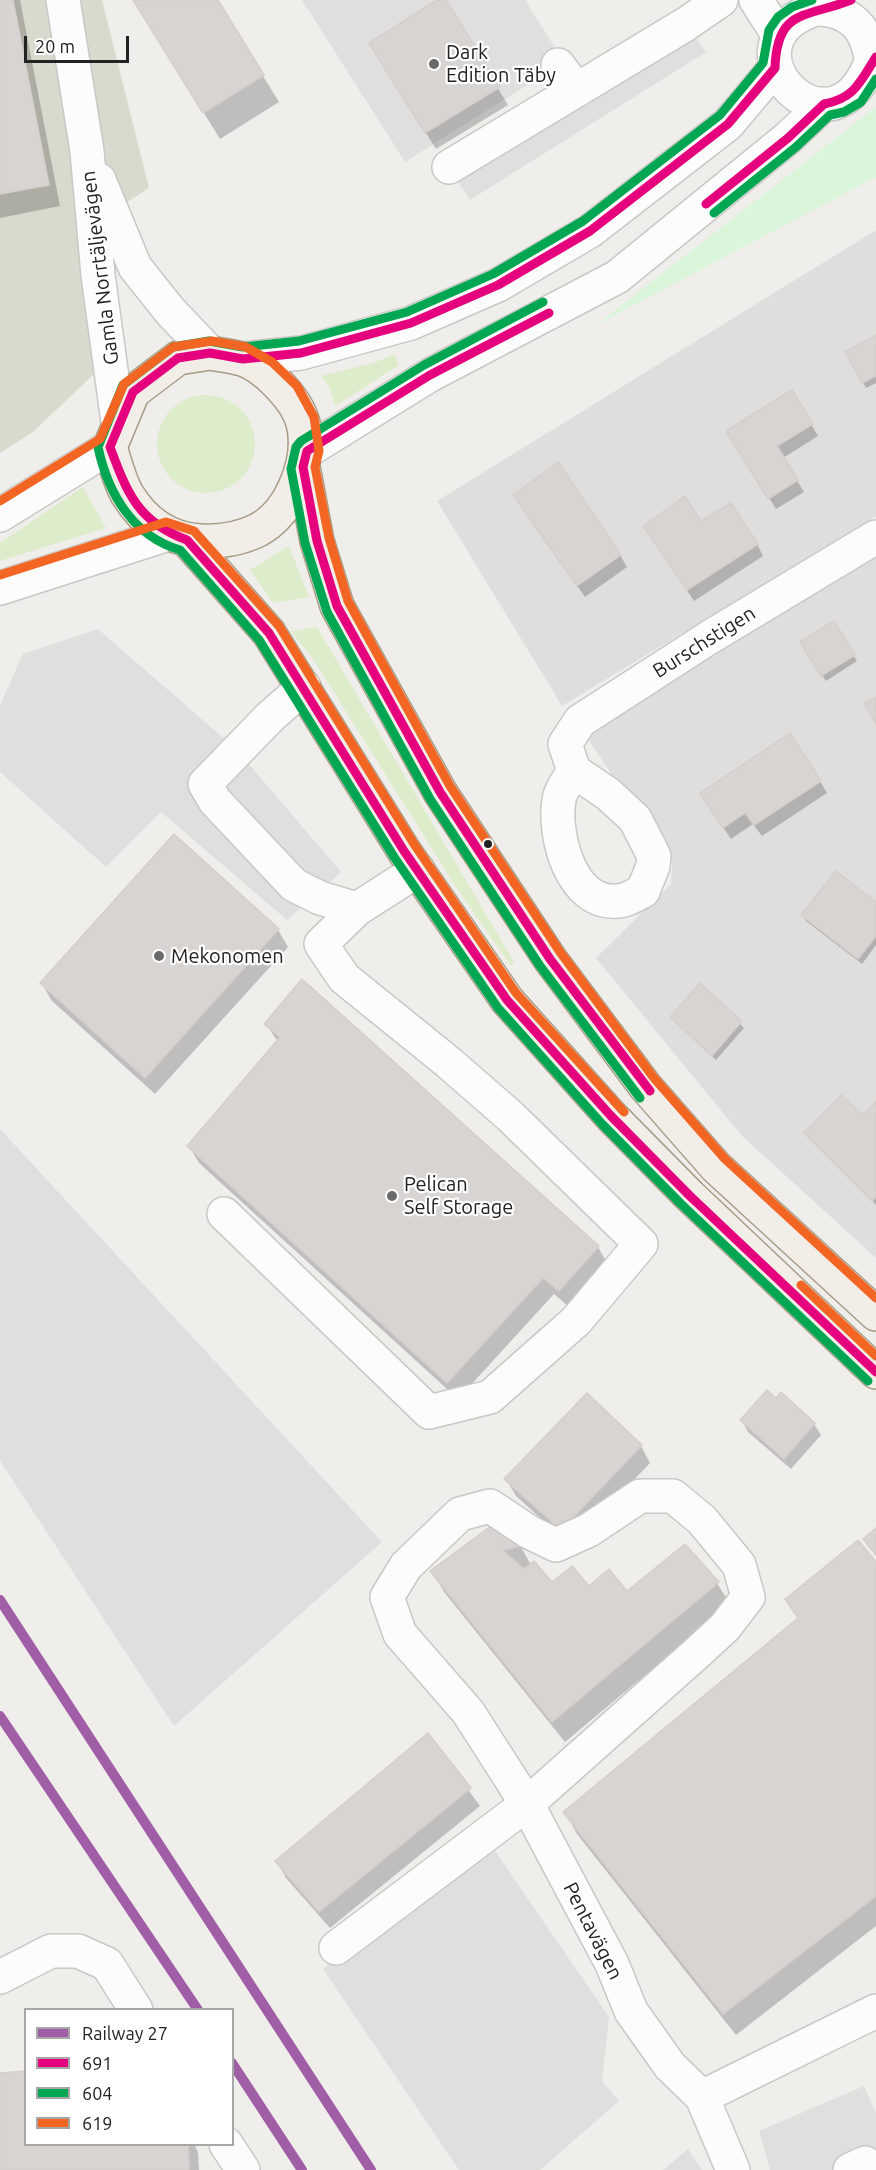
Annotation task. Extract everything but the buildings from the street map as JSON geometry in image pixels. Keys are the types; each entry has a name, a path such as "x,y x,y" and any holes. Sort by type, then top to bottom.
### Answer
{"main road":[{"path":"876,1314 716,1167 645,1086 550,958 440,792 337,606 317,541 305,459 303,421 287,393 264,370 243,359 210,353 178,358 133,392 114,434 126,493 147,519 177,537 269,633 418,870 507,1000 611,1116 690,1196 876,1372"},
{"path":"177,537 220,542 259,529 283,508 305,459"}],"street":[{"name":"Gamla Norrtäljevägen","path":"63,0 87,151 114,434"},
{"path":"449,167 567,78 686,24 721,0"},
{"path":"756,0 779,36"},
{"path":"826,5 846,15 857,24 866,37 874,58 863,81 853,93 840,101 824,105 808,102 793,95 782,82 775,68 774,51 779,36 789,22 801,14 826,5"},
{"path":"243,359 301,353 411,323 498,285 590,231 728,124 775,68"},
{"path":"305,459 430,375 616,277 788,138 824,105"},
{"name":"Gamla Norrtäljevägen","path":"87,151 135,267 170,311 210,353"},
{"path":"0,515 114,434"},
{"path":"0,588 177,537"},
{"name":"Burschstigen","path":"573,771 565,744 580,721 710,637 876,537"},
{"path":"304,687 270,717 205,784 214,801 294,885 320,898 357,909"},
{"path":"225,1214 429,1412 490,1396 576,1321 641,1244 511,1117 448,1062 344,978 321,944 357,909 418,870"},
{"name":"Pentavägen","path":"526,1804 725,1627 748,1597 739,1565 702,1520 673,1496 640,1496 589,1530 556,1545 529,1532 490,1506 460,1514 406,1566 387,1597 400,1634 468,1712 526,1804 612,1964 631,2011 670,2066 702,2097"},
{"path":"336,1948 526,1804"},
{"path":"0,1977 51,1951 78,1951 107,1964 135,2008"},
{"path":"733,2170 702,2097 876,2011"},
{"path":"227,2146 243,2170"},
{"path":"850,2170 865,2163 870,2170"}],"shaded area":[{"path":"0,0 102,0 149,188 113,211 116,269 96,372 33,432 0,453"},
{"path":"302,0 525,0 564,62 405,162"},
{"path":"686,24 706,52 470,200 449,167"},
{"path":"876,230 876,516 562,706 437,501"},
{"path":"876,556 876,1258 742,1136 596,958 671,884 672,864 582,730"},
{"path":"98,629 236,749 341,872 287,920 161,812 106,867 0,772 0,705 23,654"},
{"path":"0,1129 382,1542 174,1726 0,1461"},
{"path":"484,1835 609,2017 602,2081 619,2101 540,2170 459,2170 323,1969"},
{"path":"864,2086 876,2113 876,2170 770,2170 759,2131"},
{"path":"688,2149 702,2170 663,2170"}],"green space":[{"path":"876,107 876,177 596,325"},
{"path":"395,354 399,365 335,406 329,386 321,376 373,363"},
{"path":"206,395 225,399 241,409 251,425 255,444 251,463 241,479 225,489 206,493 187,489 171,479 161,463 157,444 161,425 171,409 187,399"},
{"path":"83,487 106,528 0,561 0,543"},
{"path":"289,546 309,597 273,603 250,570"},
{"path":"317,627 514,962 511,966 454,884 315,662 291,631"}],"rail line":[{"name":"27","path":"0,1600 371,2170"},
{"name":"27","path":"0,1716 197,2008"},
{"name":"27","path":"234,2066 302,2170"}],"transit line":[{"name":"604","path":"812,0 792,7 778,17 769,30 763,63 720,115 583,221 493,274 407,312 299,341 243,347 209,341 173,347 123,385 98,447 108,481 125,511 149,535 180,550 259,640 394,857 498,1008 602,1124 681,1204 868,1381"},
{"name":"691","path":"775,68 781,35 788,25 797,18 851,0"},
{"name":"691","path":"824,104 843,98 856,88 876,57"},
{"name":"691","path":"187,540 170,533 146,515 129,492 110,447 133,392 178,358 210,353 243,359 301,353 411,323 498,285 590,231 728,124 775,68"},
{"name":"604","path":"714,213 796,147 830,115 844,112 861,102 876,79"},
{"name":"691","path":"706,204 788,138 824,104"},
{"name":"604","path":"543,302 424,365 301,441 296,447 291,469 305,543 327,612 430,799 540,966 640,1098"},
{"name":"691","path":"307,451 430,375 549,313"},
{"name":"619","path":"0,501 100,439 124,384 173,347 212,341 246,347 272,362 297,386 314,417 319,451 315,467 329,538 348,601 450,786 560,952 654,1078 725,1159 876,1298"},
{"name":"691","path":"307,451 303,467 317,541 337,606 440,792 550,959 650,1091"},
{"name":"619","path":"0,575 166,522 194,531 279,626 414,844 516,993 624,1112"},
{"name":"691","path":"187,540 269,633 404,851 507,1000 611,1116 690,1196 876,1372"},
{"name":"619","path":"801,1285 876,1356"}],"place":[{"name":"Dark Edition Täby","path":"434,64"},
{"name":"Mekonomen","path":"159,956"},
{"name":"Pelican Self Storage","path":"392,1196"}]}
